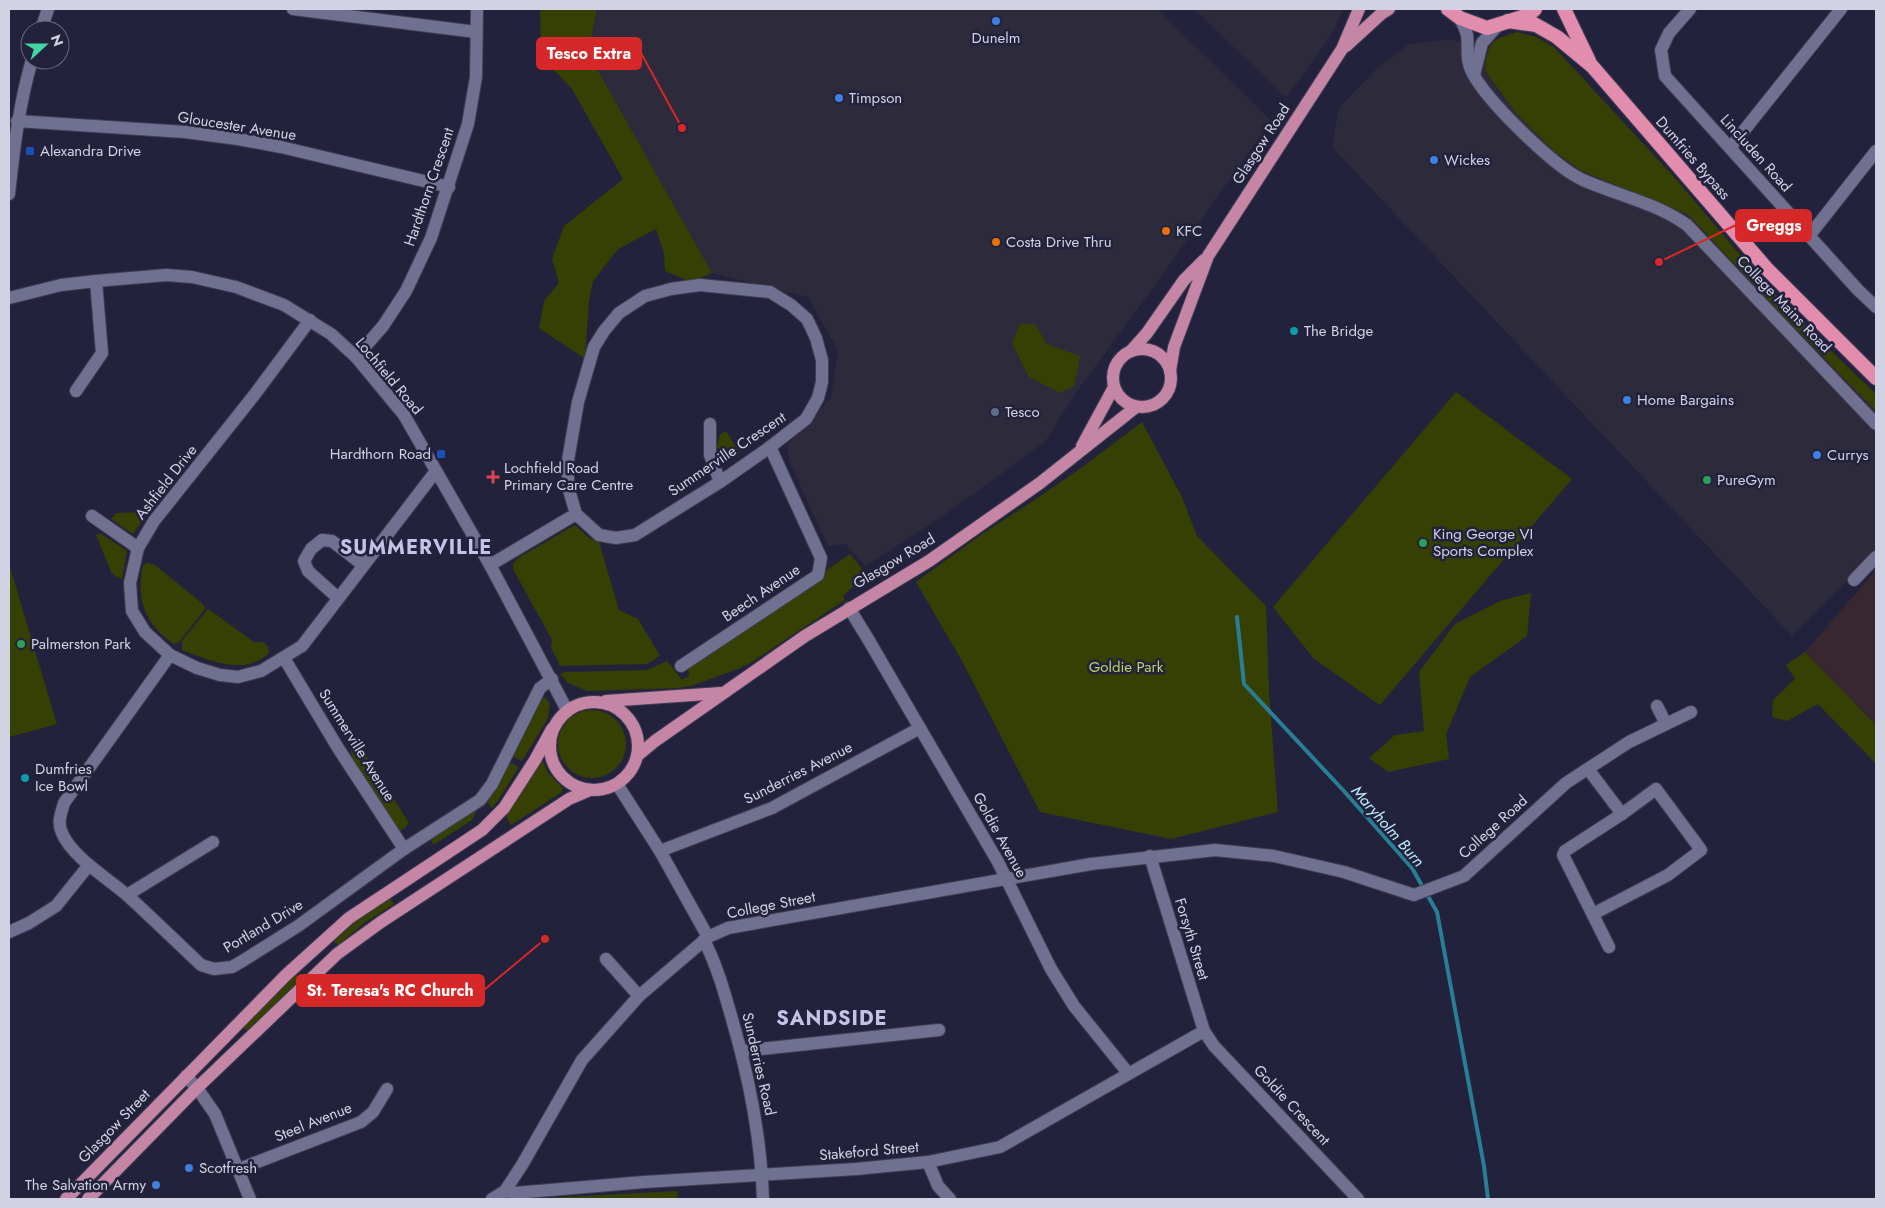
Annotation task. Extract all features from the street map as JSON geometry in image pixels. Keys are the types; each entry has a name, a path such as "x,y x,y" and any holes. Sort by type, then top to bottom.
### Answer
{"highway":[{"name":"Dumfries Bypass","path":"1448,9 1460,18 1487,28 1503,23 1536,25 1557,37 1592,66 1767,268 1876,378"},
{"path":"1503,23 1529,15 1535,9"},
{"name":"Dumfries Bypass","path":"1564,9 1592,66"}],"main road":[{"name":"Glasgow Road","path":"1170,371 1174,347 1208,256 1268,161 1342,50 1359,9"},
{"name":"Glasgow Road","path":"1342,50 1380,14 1389,9"},
{"name":"Glasgow Road","path":"1131,351 1147,333 1184,280 1208,256"},
{"path":"1140,349 1150,350 1159,354 1166,362 1170,371 1171,380 1165,396 1151,406 1136,407 1123,400 1114,387 1113,374 1115,366 1119,359 1131,351 1140,349"},
{"name":"Glasgow Road","path":"1079,450 1114,387"},
{"name":"Glasgow Road","path":"637,756 722,693 805,636 848,608 928,561 1040,483 1079,450 1136,407"},
{"path":"601,702 615,706 627,715 634,728 638,742 637,756 629,772 617,784 604,789 590,790 576,787 565,779 556,768 550,756 549,742 552,728 567,710 589,701 601,702 722,693"},
{"name":"Glasgow Street","path":"66,1199 286,975 349,918 482,830 504,808 535,760 552,728"},
{"name":"Glasgow Street","path":"88,1199 197,1088 337,954 410,902 568,799 590,790"}],"street":[{"path":"297,9 476,32"},
{"name":"Hardthorn Crescent","path":"356,357 383,326 406,291 431,238 449,187 468,124 476,76 477,9"},
{"name":"Lincluden Road","path":"1690,9 1669,33 1661,50 1666,76 1858,290 1876,307"},
{"path":"1730,148 1841,9"},
{"name":"College Mains Road","path":"1460,18 1467,35 1467,61 1474,75 1488,94 1548,156 1564,170 1581,179 1675,217 1687,225 1876,424"},
{"path":"1474,75 1482,43 1503,23"},
{"path":"9,194 17,121 29,70"},
{"name":"Gloucester Avenue","path":"17,121 185,132 238,139 282,147 449,187"},
{"path":"1809,236 1876,151"},
{"name":"Lochfield Road","path":"9,298 61,285 166,275 192,277 236,287 284,305 331,334 356,357 404,415 490,565 567,710"},
{"path":"76,391 102,353 96,281"},
{"name":"Summerville Crescent","path":"700,284 770,292 791,305 808,319 816,338 822,360 822,382 818,398 806,419 720,482 635,535 616,538 598,535 576,514 569,490 567,466 578,402 594,347 619,313 645,296 700,284"},
{"name":"Ashfield Drive","path":"310,320 255,394 154,520 138,548 130,583 132,611 145,632 170,656 197,668 220,675 238,677 261,671 302,646 436,471"},
{"path":"710,424 710,455 720,482"},
{"name":"Beech Avenue","path":"682,666 818,575 821,558 770,447"},
{"path":"490,565 576,514"},
{"path":"92,516 138,548"},
{"path":"338,598 308,571 304,561 311,549 322,540 332,541 363,565"},
{"path":"1854,580 1876,558"},
{"name":"Goldie Avenue","path":"848,608 998,862 1051,969 1074,1006 1128,1073"},
{"name":"Portland Drive","path":"170,656 64,803 59,822 62,833 68,843 89,865 127,895 201,965 214,969 232,967 298,926 404,849 480,800 492,784 540,688 552,679"},
{"name":"Summerville Avenue","path":"284,658 338,748 404,849"},
{"path":"1657,706 1666,724"},
{"name":"College Road","path":"1150,856 1215,850 1274,856 1344,872 1414,895 1464,876 1566,783 1629,742 1691,712"},
{"name":"Sunderries Avenue","path":"660,851 772,808 920,728"},
{"path":"1588,769 1622,814"},
{"name":"Sunderries Road","path":"617,784 660,851 706,938 718,970 742,1051 755,1116 763,1199"},
{"path":"1592,914 1668,875 1701,850 1656,789 1622,814 1564,851 1563,855 1592,914 1609,947"},
{"path":"127,895 213,842"},
{"name":"College Street","path":"492,1199 505,1191 522,1165 582,1060 640,996 706,938 728,928 1091,864 1150,856"},
{"name":"Forsyth Street","path":"1150,856 1204,1032"},
{"path":"9,932 29,923 56,906 89,865"},
{"path":"606,959 640,996"},
{"path":"742,1051 939,1030"},
{"name":"Stakeford Street","path":"505,1191 515,1193 856,1169 928,1162 1000,1147 1128,1073 1204,1032"},
{"name":"Goldie Crescent","path":"1204,1032 1214,1046 1358,1199"},
{"path":"186,1076 215,1114 250,1199"},
{"name":"Steel Avenue","path":"239,1169 361,1122 372,1112 388,1089"},
{"path":"928,1162 938,1186 950,1199"}],"shaded area":[{"path":"597,9 1158,9 1271,121 1148,295 1077,391 1045,442 944,515 866,566 845,544 828,546 790,463 787,444 831,398 838,351 808,297 712,273 588,53"},
{"path":"1195,9 1343,9 1334,31 1287,97 1278,91"},
{"path":"1449,39 1487,50 1485,72 1499,92 1556,153 1580,170 1689,215 1762,294 1876,411 1876,552 1792,636 1332,147 1339,108 1377,68 1410,44"},
{"path":"1876,570 1876,725 1805,652"}],"green space":[{"path":"540,9 597,9 588,53 712,273 691,282 665,271 664,253 656,229 618,249 593,281 589,301 585,359 539,328 544,301 559,283 552,259 564,226 623,179 572,89 541,57"},
{"path":"1517,32 1536,37 1554,47 1675,178 1763,282 1876,394 1876,411 1762,294 1689,215 1580,170 1556,153 1516,113 1485,71 1487,54 1492,44 1501,38"},
{"path":"1020,324 1035,324 1047,344 1080,356 1074,386 1060,393 1029,377 1012,343"},
{"name":"King George VI Sports Complex","path":"1456,392 1572,479 1380,705 1314,659 1273,607"},
{"name":"Goldie Park","path":"1142,422 1182,497 1197,536 1266,606 1269,692 1278,812 1171,839 1040,812 962,661 916,582 982,534 1081,468"},
{"path":"726,431 740,453 727,460 720,455 717,447 720,434"},
{"path":"148,512 133,534 111,519 116,513"},
{"path":"575,525 589,538 599,542 619,610 638,619 660,656 647,664 560,666 551,647 552,640 513,569 513,564 518,558"},
{"path":"100,533 127,551 122,579 111,572 96,535"},
{"path":"850,554 866,574 843,596 845,600 752,662 738,669 691,686 678,688 587,691 568,683 560,674 565,672 647,670 667,661 682,680 689,676 688,667 692,662"},
{"path":"147,563 155,565 204,605 205,609 179,642 174,644 156,628 145,610 142,600 141,577 143,565"},
{"name":"Palmerston Park","path":"9,564 57,724 9,737"},
{"path":"1531,593 1527,636 1470,677 1446,734 1449,759 1388,772 1369,758 1395,735 1424,731 1419,672 1455,624 1500,601"},
{"path":"207,610 210,610 254,642 263,642 268,647 269,653 249,664 238,665 215,662 182,650 182,641"},
{"path":"1805,652 1876,725 1876,764 1818,704 1787,721 1772,717 1773,700 1795,679 1786,665"},
{"path":"546,698 550,704 548,718 522,761 512,756 540,699"},
{"path":"585,710 599,710 611,715 621,725 626,737 626,751 621,763 611,773 599,778 585,778 573,773 563,763 558,751 558,737 563,725 573,715"},
{"path":"355,742 358,742 409,823 398,832 352,760 351,750"},
{"path":"541,760 548,773 563,788 562,792 511,825 505,815"},
{"path":"509,762 519,767 492,808 485,800"},
{"path":"479,806 472,820 433,845 431,839 469,815"},
{"path":"390,898 394,904 364,923 338,945 334,941 360,918"},
{"path":"296,974 301,979 247,1031 243,1027"},
{"path":"678,1191 677,1199 540,1199 544,1198"}],"waterway":[{"name":"Maryholm Burn","path":"1237,617 1244,684 1343,790 1412,868 1437,912 1484,1166 1488,1199"}],"place":[{"name":"Dunelm","path":"996,21"},
{"name":"Timpson","path":"839,98"},
{"name":"Tesco Extra","path":"682,128"},
{"name":"Alexandra Drive","path":"30,151"},
{"name":"Wickes","path":"1434,160"},
{"name":"KFC","path":"1166,231"},
{"name":"Costa Drive Thru","path":"996,242"},
{"name":"Greggs","path":"1659,262"},
{"name":"The Bridge","path":"1294,331"},
{"name":"Home Bargains","path":"1627,400"},
{"name":"Tesco","path":"995,412"},
{"name":"Hardthorn Road","path":"441,454"},
{"name":"Currys","path":"1817,455"},
{"name":"Lochfield Road Primary Care Centre","path":"493,477"},
{"name":"PureGym","path":"1707,480"},
{"name":"King George VI Sports Complex","path":"1423,543"},
{"name":"Palmerston Park","path":"21,644"},
{"name":"Dumfries Ice Bowl","path":"25,778"},
{"name":"St. Teresa's RC Church","path":"545,939"},
{"name":"Scotfresh","path":"189,1168"},
{"name":"The Salvation Army","path":"156,1185"}],"district":[{"name":"SUMMERVILLE","path":"416,547"},
{"name":"SANDSIDE","path":"832,1018"}]}
